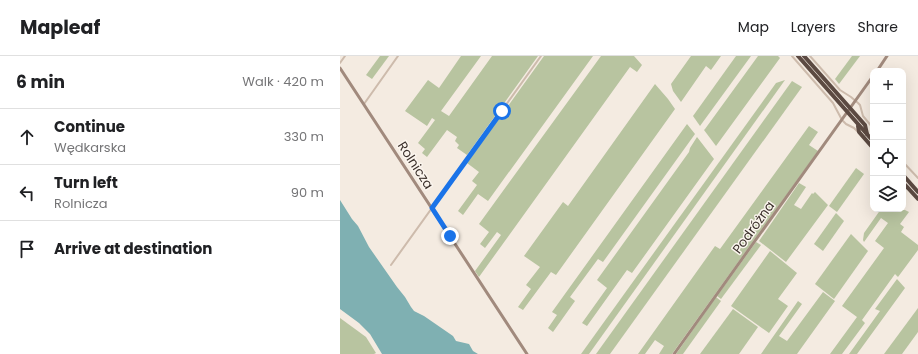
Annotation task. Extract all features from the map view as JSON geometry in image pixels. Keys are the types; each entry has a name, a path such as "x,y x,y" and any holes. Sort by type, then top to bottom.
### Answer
{"highway":[{"path":"798,56 864,125 867,134"},
{"path":"804,56 872,140"},
{"path":"858,124 859,132 870,145"},
{"path":"904,176 918,192"},
{"path":"906,186 918,199"}],"street":[{"path":"340,63 345,56"},
{"path":"364,104 398,56"},
{"path":"391,265 541,56"},
{"path":"792,56 833,103 842,120 859,132"},
{"path":"810,56 840,90 856,100 860,106 863,116 870,124"},
{"path":"878,68 887,56"},
{"name":"Rolnicza","path":"340,68 527,354"},
{"name":"Podróżna","path":"674,354 870,80"},
{"path":"906,165 918,178"}],"green space":[{"path":"380,56 389,56 372,79 366,75"},
{"path":"461,56 481,56 441,111 449,116 492,56 538,56 467,155 457,148 459,145 455,141 457,137 447,130 427,157 422,153 425,149 418,143 435,120 432,118 427,126 405,111 428,80 439,88"},
{"path":"544,56 593,56 488,201 478,194 463,215 458,211 477,185 472,181 479,172 467,163"},
{"path":"601,56 634,56 642,65 637,72 630,67 479,277 475,271 501,235 497,232 485,248 480,244 489,232 479,224"},
{"path":"691,56 721,56 711,70 706,66 681,102 673,91 671,84"},
{"path":"736,56 751,56 700,126 693,116"},
{"path":"758,56 778,56 780,58 716,146 704,130"},
{"path":"852,56 860,56 839,84 835,79"},
{"path":"785,80 589,354 581,354 776,83"},
{"path":"792,81 802,87 610,354 596,354"},
{"path":"655,84 675,109 556,275 551,272 523,310 518,307 531,289 526,285 540,267 524,256 563,202 568,206"},
{"path":"687,124 695,134 603,262 598,259 570,297 575,301 553,332 548,328 557,315 552,312"},
{"path":"809,126 818,132 809,145 818,151 672,354 659,354 664,346 655,340 645,354 638,354 715,246 720,249"},
{"path":"697,137 714,159 632,273 627,270 587,326 582,323 607,288 597,280 689,152"},
{"path":"856,168 864,174 837,212 829,206"},
{"path":"799,183 806,187 794,205 801,209 812,193 813,194 815,192 828,205 786,262 759,241"},
{"path":"906,210 909,212 900,224 904,227 901,232 918,245 918,250 898,277 895,274 862,320 865,323 842,354 830,354 857,317 842,306 884,248 875,241 888,223 881,218 864,242 864,233 879,212 906,212"},
{"path":"836,213 844,221 823,251 814,244"},
{"path":"851,234 868,251 834,299 815,284"},
{"path":"756,242 761,245 721,299 717,296"},
{"path":"770,251 797,273 778,299 788,306 769,333 731,306"},
{"path":"897,279 905,288 857,354 849,354 880,311 875,309"},
{"path":"823,292 835,301 797,354 761,354 798,301 802,304 779,336 787,341"},
{"path":"716,297 721,301 683,354 676,354"},
{"path":"918,308 918,332 902,354 884,354"},
{"path":"733,309 758,327 739,354 700,354"},
{"path":"340,318 366,337 376,353 340,354"}],"water":[{"path":"340,200 358,226 369,247 414,311 453,336 456,341 469,344 473,351 478,354 382,354 370,334 359,323 340,309"}],"route":[{"path":"450,236 432,208 502,111"}]}
